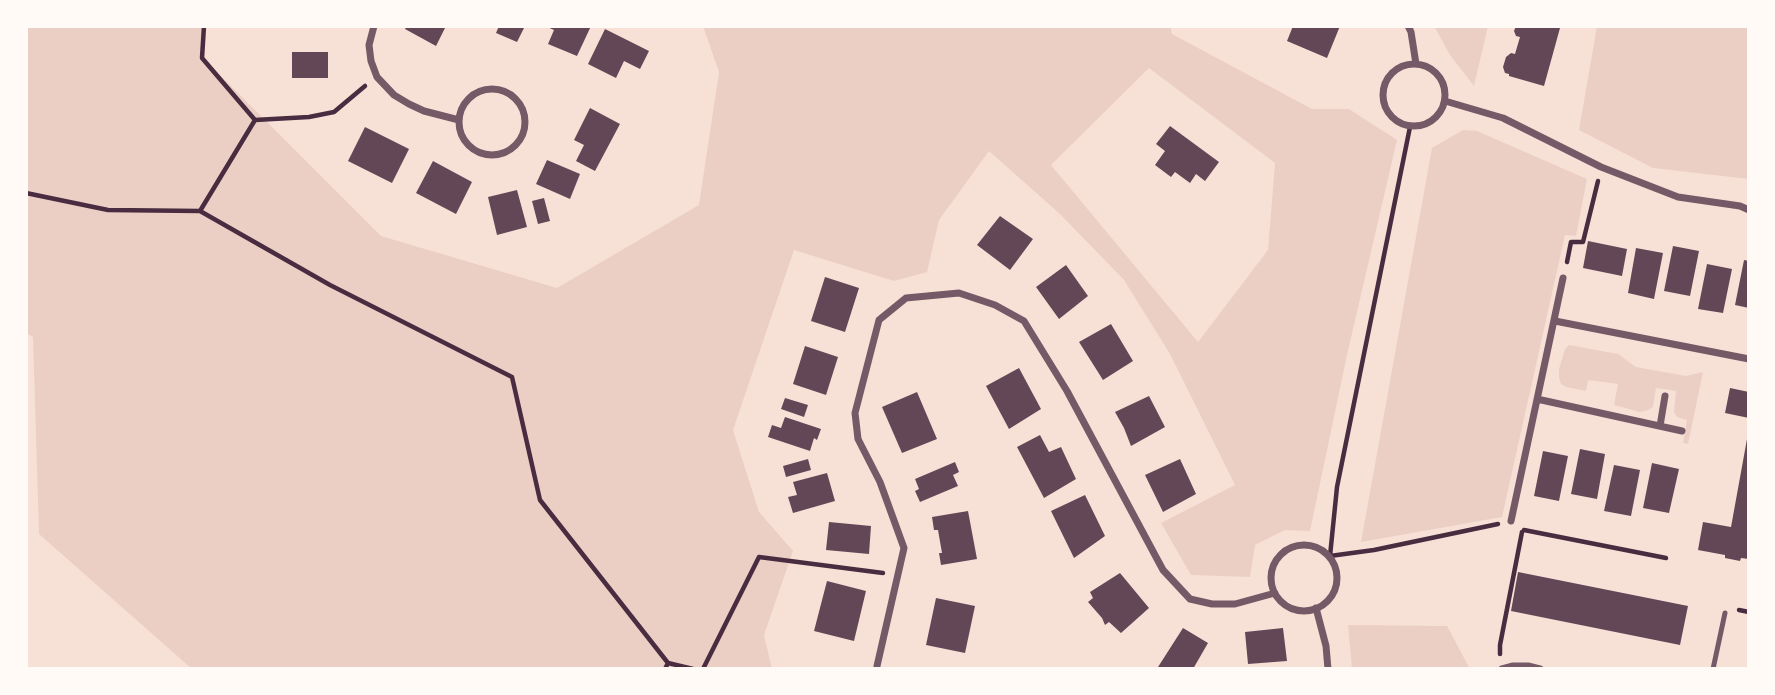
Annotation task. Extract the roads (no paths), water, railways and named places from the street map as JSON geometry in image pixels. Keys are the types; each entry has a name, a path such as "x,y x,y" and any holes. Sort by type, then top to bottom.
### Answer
{"street":[{"path":"374,26 369,45 377,77 394,95 410,104 424,111 459,120"},
{"path":"1408,26 1416,64"},
{"path":"1416,64 1428,67 1439,76 1445,101 1441,112 1433,121 1423,126 1410,127 1399,124 1390,117 1384,106 1382,93 1385,81 1392,71 1403,65 1416,64"},
{"path":"494,89 504,91 520,103 526,125 516,146 507,153 496,156 484,155 465,142 460,132 459,120 466,101 483,90 494,89"},
{"path":"1445,101 1503,118 1601,167 1678,197 1740,206 1749,210"},
{"path":"1511,521 1563,278"},
{"path":"877,669 904,548 880,482 858,439 855,413 879,320 906,298 959,293 995,305 1024,321 1067,391 1163,570 1190,599 1212,604 1235,604 1275,593"},
{"path":"1555,320 1749,359"},
{"path":"1660,426 1665,396"},
{"path":"1537,399 1682,431"},
{"path":"1301,544 1322,549 1330,556 1338,575 1332,596 1326,603 1307,611 1297,610 1280,601 1275,593 1271,583 1272,572 1275,561 1282,553 1301,544"},
{"path":"1317,608 1326,646 1328,669"},
{"path":"1502,669 1521,666 1541,669"}],"lane":[{"path":"1713,669 1724,613"}]}
